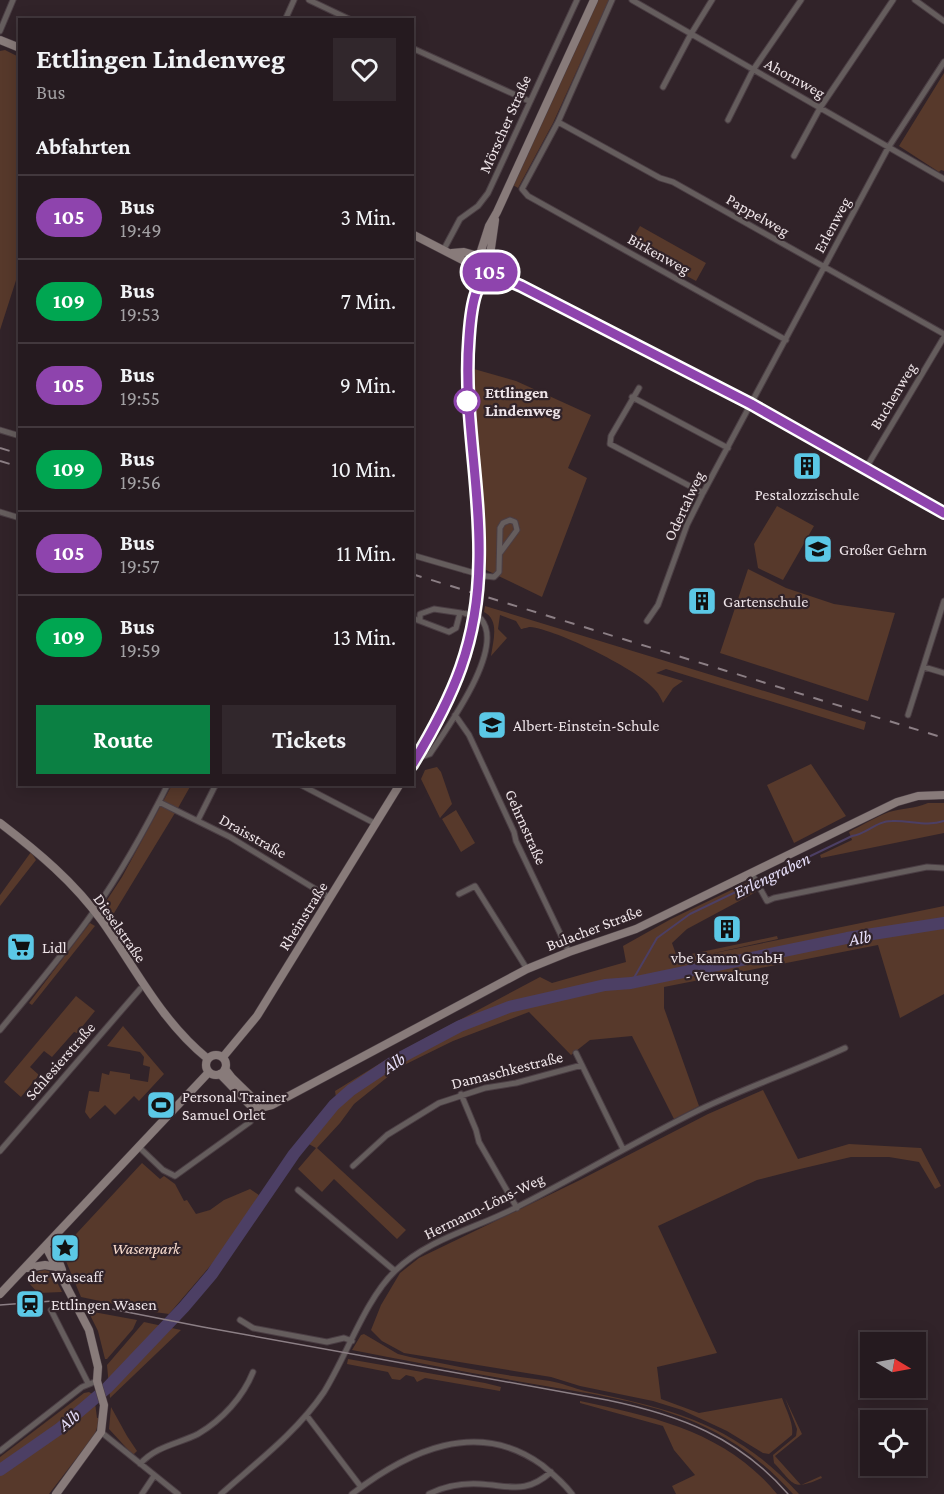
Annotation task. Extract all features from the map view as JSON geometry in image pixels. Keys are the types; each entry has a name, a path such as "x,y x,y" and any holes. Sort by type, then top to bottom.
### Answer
{"street":[{"path":"0,31 13,0"},
{"path":"286,18 294,0"},
{"path":"309,0 347,18"},
{"name":"Mörscher Straße","path":"448,251 460,219 478,206 488,193 577,0"},
{"name":"Mörscher Straße","path":"482,270 475,261 489,226 594,0"},
{"path":"558,122 612,0"},
{"name":"Ahornweg","path":"632,0 944,179"},
{"path":"663,87 712,0"},
{"path":"728,120 753,70 801,0"},
{"path":"794,156 820,108 892,0"},
{"path":"915,0 944,21"},
{"path":"0,40 18,47"},
{"path":"414,49 529,101"},
{"name":"Erlenweg","path":"751,404 888,148 944,62"},
{"name":"Birkenweg","path":"558,122 522,189 528,195 786,340"},
{"name":"Pappelweg","path":"558,122 660,178 673,182 944,336"},
{"name":"Mörscher Straße","path":"490,255 497,212"},
{"path":"414,235 482,270 521,286 751,404 944,513"},
{"path":"448,251 490,255 494,264 521,286"},
{"path":"420,621 420,614 430,609 439,609 462,613 482,619 487,630 487,650 481,668 430,754 424,756 416,755 442,714 462,668 470,642 478,589 478,520 467,395 467,359 476,294 475,282 482,270 494,264"},
{"name":"Buchenweg","path":"866,468 944,336"},
{"path":"639,387 611,436 610,444 703,494"},
{"path":"632,397 728,447"},
{"name":"Odertalweg","path":"647,621 658,605 687,525 751,404"},
{"path":"0,430 18,435"},
{"path":"0,512 18,517"},
{"path":"414,556 494,577 500,572 500,553 501,525 510,520 515,522 517,530 500,553"},
{"path":"908,715 941,624 944,601"},
{"path":"414,619 448,632 456,628 462,613"},
{"path":"924,667 944,673"},
{"name":"Gehrnstraße","path":"455,715 470,735 516,841 569,952"},
{"path":"0,1030 94,911 167,786"},
{"path":"198,820 215,786"},
{"path":"303,786 376,824"},
{"name":"Rheinstraße","path":"223,1057 257,1016 399,786"},
{"name":"Bulacher Straße","path":"222,1072 256,1109 272,1105 527,969 636,929 753,876 897,802 918,796 944,795"},
{"name":"Draisstraße","path":"159,802 198,820 280,866 330,898"},
{"name":"Dieselstraße","path":"0,823 42,855 70,882 94,911 158,1006 182,1036 207,1059"},
{"path":"753,876 766,901 927,867 944,868"},
{"path":"459,894 474,886 527,969"},
{"name":"Schlesierstraße","path":"0,1151 140,989"},
{"name":"Hermann-Löns-Weg","path":"221,1494 307,1416 352,1341 376,1294 395,1271 436,1243 517,1208 622,1149 703,1108 846,1048"},
{"path":"576,1053 622,1149"},
{"path":"216,1054 223,1057 226,1064 222,1072 214,1075 209,1072 206,1066 207,1059 216,1054"},
{"name":"Damaschkestraße","path":"353,1166 387,1135 439,1102 582,1065"},
{"path":"0,1294 140,1148 209,1072"},
{"path":"461,1095 477,1130 479,1142 517,1208"},
{"path":"140,1148 163,1170 175,1176 250,1122"},
{"path":"298,1190 395,1271"},
{"path":"56,1236 56,1254 64,1280"},
{"path":"46,1247 89,1330 104,1403 101,1432 56,1494"},
{"path":"25,1269 45,1264 56,1268"},
{"path":"51,1310 88,1383"},
{"path":"240,1320 253,1328 327,1342 344,1338 352,1341"},
{"path":"140,1464 146,1457 166,1445 198,1434 229,1410 249,1383 253,1372"},
{"path":"0,1451 88,1383 99,1384"},
{"path":"307,1416 361,1487"},
{"path":"101,1432 178,1494"},
{"path":"352,1494 417,1454 441,1445 466,1441 490,1442 507,1446 530,1457 565,1484 572,1494"},
{"path":"429,1494 453,1485 467,1484 521,1490 540,1484 551,1472"},
{"path":"142,1494 154,1476"}],"green space":[{"path":"597,0 609,0 553,123 518,188 513,185"},
{"path":"5,50 18,56 18,274 0,330 0,51"},
{"path":"944,73 944,171 939,172 899,146"},
{"path":"640,226 706,263 696,281 629,245"},
{"path":"474,369 516,381 591,415 568,468 587,478 542,597 486,570"},
{"path":"777,506 814,526 783,580 758,568 754,544"},
{"path":"748,569 786,588 834,604 895,613 868,701 720,653"},
{"path":"485,606 866,722 864,730 666,669 656,673 683,681 673,688 663,703 657,692 647,683 616,662 559,635 530,627 521,629 516,621 500,615 498,629 507,638 491,656 494,625 484,612"},
{"path":"811,764 846,816 794,843 767,785"},
{"path":"437,767 441,772 452,804 440,818 421,779 425,770"},
{"path":"171,786 190,786 111,918 106,912 105,903 122,877"},
{"path":"928,803 944,803 944,833 821,858 820,855 852,840 849,832 869,821 889,812"},
{"path":"456,810 475,843 461,852 442,819"},
{"path":"31,852 36,860 0,906 0,895"},
{"path":"750,881 756,892 687,929 672,943 677,957 777,936 778,939 705,955 944,906 944,994 900,1018 878,945 664,987 664,1008 699,1106 674,1119 632,1036 590,1040 571,1055 529,1012 453,1041 400,1067 354,1104 317,1148 406,1230 397,1239 334,1179 322,1192 298,1169 316,1148 307,1143 337,1104 335,1091 392,1056 540,977 552,983 626,962 623,946 671,919"},
{"path":"90,923 95,926 32,1005 29,1003"},
{"path":"76,996 95,1011 77,1033 74,1032 52,1057 44,1051 30,1067 39,1075 21,1097 4,1082"},
{"path":"123,1026 164,1074 139,1101 134,1096 115,1115 105,1105 90,1119 85,1112 89,1091 99,1092 102,1073 109,1075 110,1071 130,1074 130,1079 148,1082 150,1067 143,1065 144,1057 140,1052 107,1046"},
{"path":"763,1090 798,1159 849,1144 921,1148 941,1186 935,1189 919,1162 889,1157 851,1157 757,1180 658,1226 717,1353 657,1367 661,1399 699,1413 782,1398 791,1421 792,1435 769,1454 763,1453 727,1431 682,1410 551,1377 404,1353 382,1341 371,1330 381,1305 400,1273 419,1258 580,1180 708,1114"},
{"name":"Wasenpark","path":"142,1163 160,1179 164,1176 175,1184 184,1201 187,1200 196,1214 210,1210 224,1200 250,1189 259,1195 229,1244 169,1314 147,1311 143,1307 138,1309 81,1297 63,1254 64,1247"},
{"path":"39,1271 52,1272 62,1292 38,1293 28,1282"},
{"path":"88,1311 137,1320 133,1329 107,1359 105,1359 98,1331"},
{"path":"144,1322 181,1330 110,1398 107,1365"},
{"path":"364,1334 398,1354 474,1370 554,1382 675,1413 726,1435 751,1451 775,1470 799,1494 793,1494 763,1465 733,1442 701,1425 669,1412 599,1395 352,1350"},
{"path":"348,1359 501,1387 500,1391 425,1378 417,1382 414,1377 406,1375 400,1380 392,1379 388,1372 347,1364"},
{"path":"89,1392 94,1395 97,1418 100,1418 95,1434 49,1494 0,1494 0,1457 84,1393"},
{"path":"785,1398 802,1434 775,1456 801,1485 791,1481 774,1463 773,1455 796,1436 797,1429"},
{"path":"580,1401 662,1421 688,1430 735,1456 757,1473 777,1494 676,1494 672,1486 695,1475 674,1450 663,1426 580,1403"},
{"path":"111,1407 137,1451 133,1455 109,1429"},
{"path":"821,1476 822,1478 812,1482 802,1484"}],"waterway":[{"name":"Erlengraben","path":"631,983 657,938 690,914 881,823 898,821 938,823 944,821"},
{"name":"Alb","path":"0,1470 59,1429 107,1388 212,1274 294,1154 334,1105 351,1090 396,1060 460,1026 509,1007 605,985 631,983 847,938 944,923"}],"tram line":[{"path":"0,1305 53,1301 76,1302 634,1406 683,1421 728,1443 749,1457 788,1494"}],"railway":[{"path":"0,448 18,453"},
{"path":"0,461 18,466"},
{"path":"414,575 944,738"}],"bus line":[{"name":"105","path":"414,762 442,714 462,668 470,642 478,589 478,520 467,395 467,359 476,294 486,273 489,272 521,286 751,404 944,513"}],"place":[{"name":"Ettlingen Lindenweg","path":"467,401"},
{"name":"Pestalozzischule","path":"807,466"},
{"name":"Großer Gehrn","path":"818,549"},
{"name":"Gartenschule","path":"702,601"},
{"name":"Albert-Einstein-Schule","path":"492,725"},
{"name":"vbe Kamm GmbH - Verwaltung","path":"727,929"},
{"name":"Lidl","path":"21,947"},
{"name":"Personal Trainer Samuel Orlet","path":"161,1105"},
{"name":"der Waseaff","path":"65,1248"},
{"name":"Ettlingen Wasen","path":"30,1304"}]}
